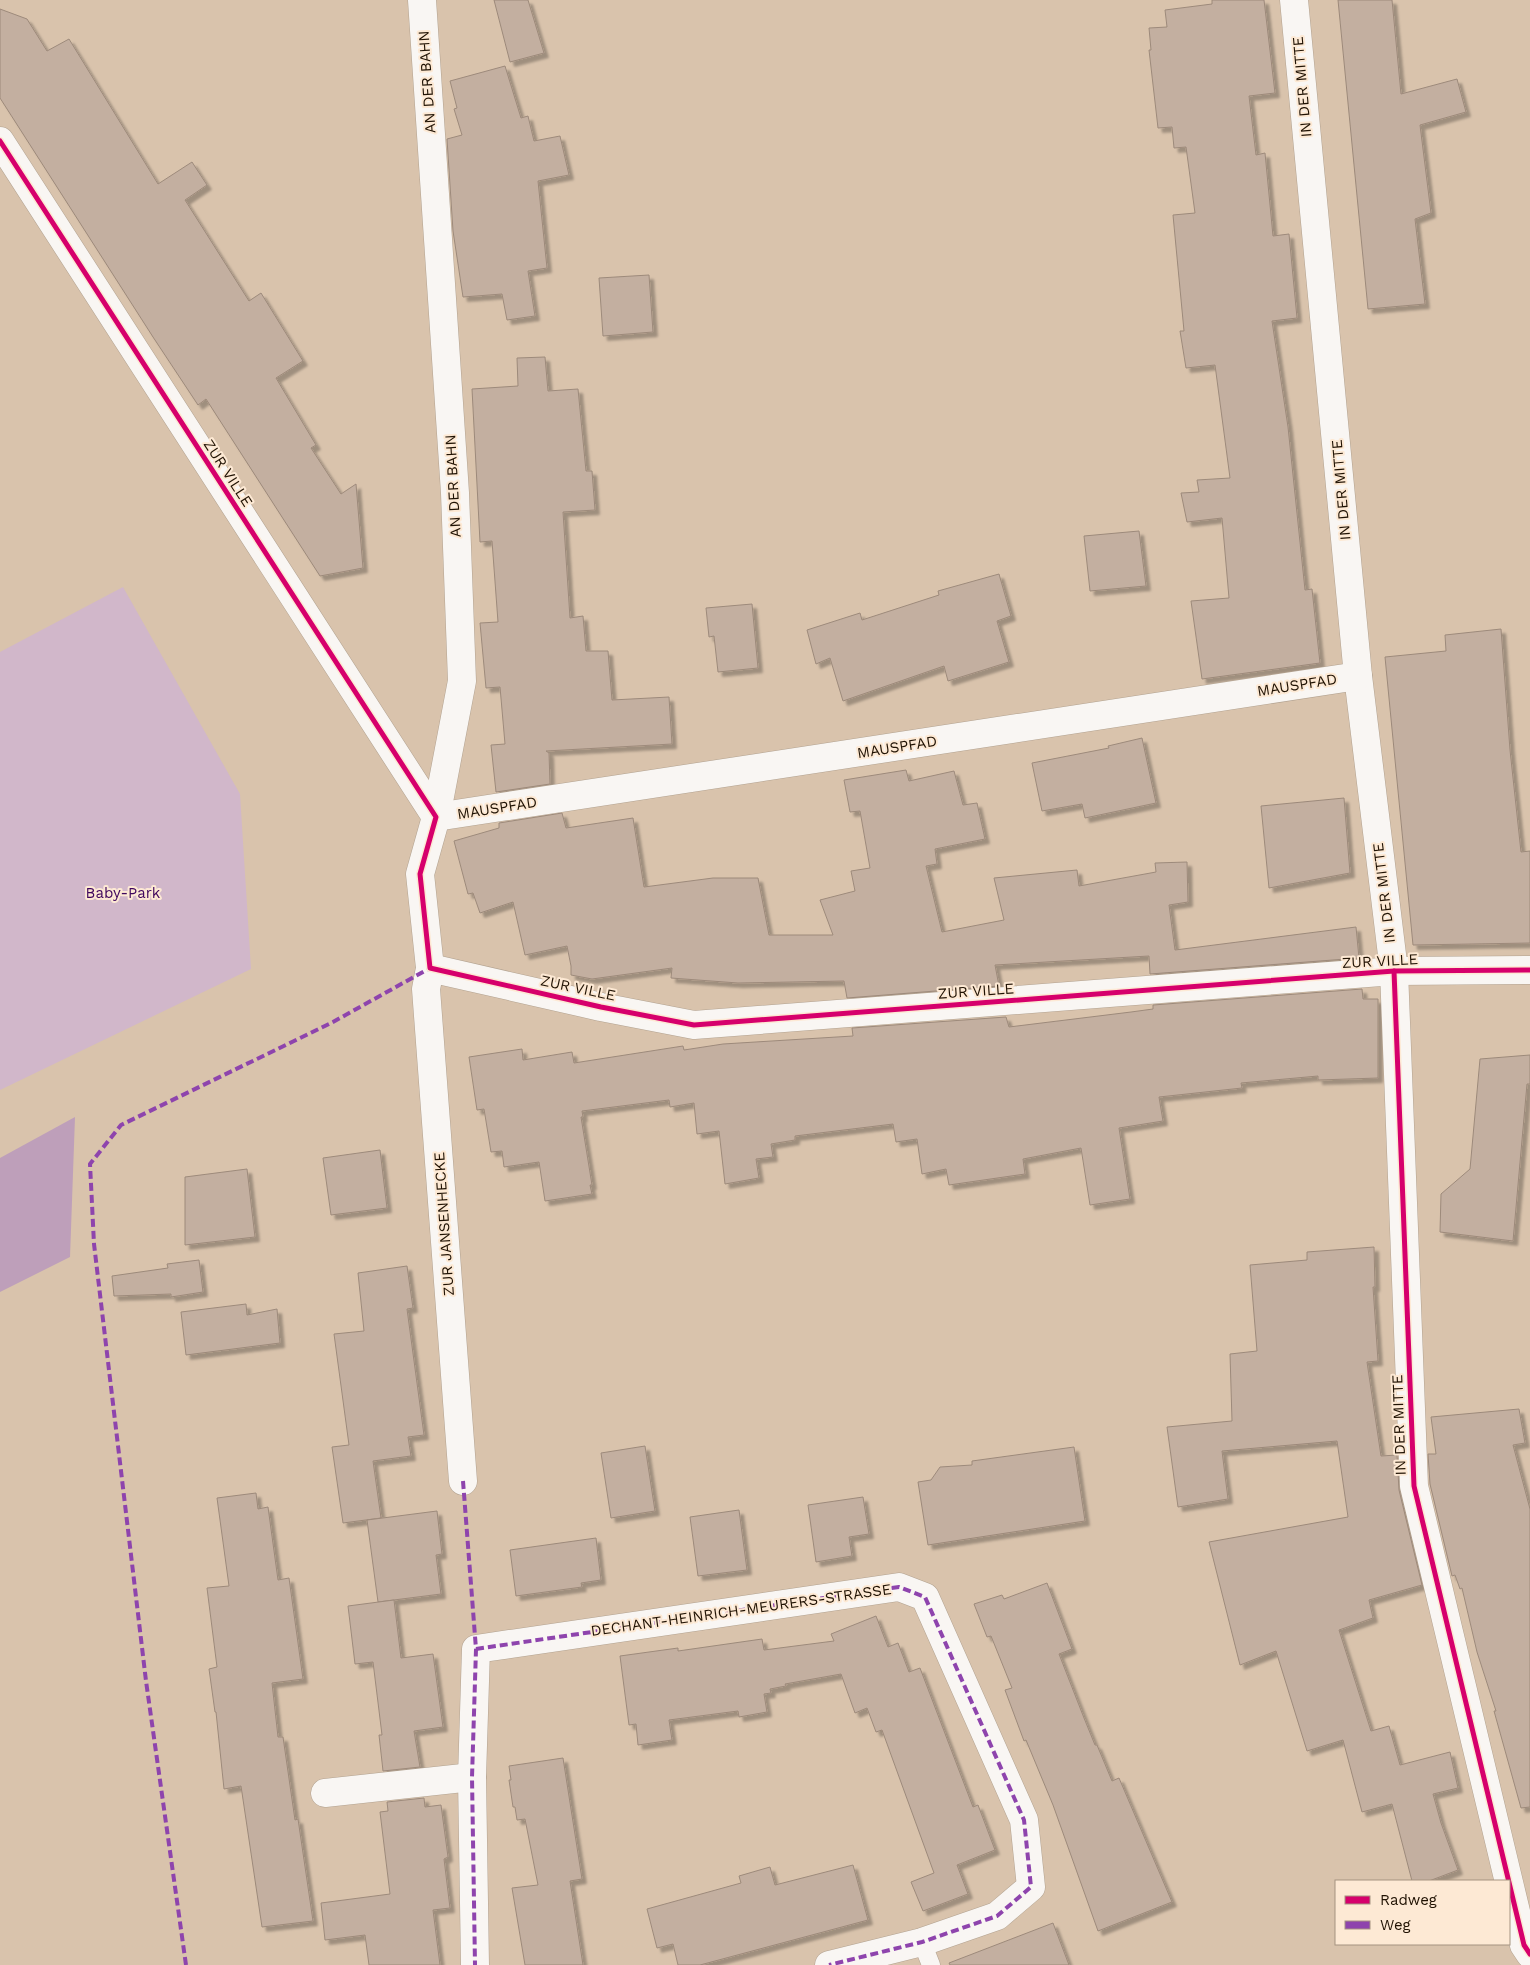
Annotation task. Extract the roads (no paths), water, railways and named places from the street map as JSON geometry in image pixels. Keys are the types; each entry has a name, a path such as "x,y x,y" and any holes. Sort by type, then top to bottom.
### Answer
{"street":[{"name":"AN DER BAHN","path":"422,0 454,493 462,682 436,817 420,874 430,968"},
{"name":"IN DER MITTE","path":"1294,0 1358,676 1394,971 1414,1486 1508,1880"},
{"name":"ZUR VILLE","path":"0,142 436,817"},
{"name":"MAUSPFAD","path":"436,817 1358,676"},
{"name":"ZUR VILLE","path":"430,968 694,1026 1394,971 1530,970"},
{"name":"ZUR JANSENHECKE","path":"430,968 426,989 463,1481"},
{"name":"DECHANT-HEINRICH-MEURERS-STRASSE","path":"472,1777 476,1649 899,1587 925,1597 1024,1820 1031,1887 997,1916 927,1954 829,1965"},
{"path":"325,1793 472,1777 475,1965"},
{"name":"IN DER MITTE","path":"1510,1887 1524,1945 1530,1954"}],"park label":[{"name":"Baby-Park","path":"123,893"}]}
